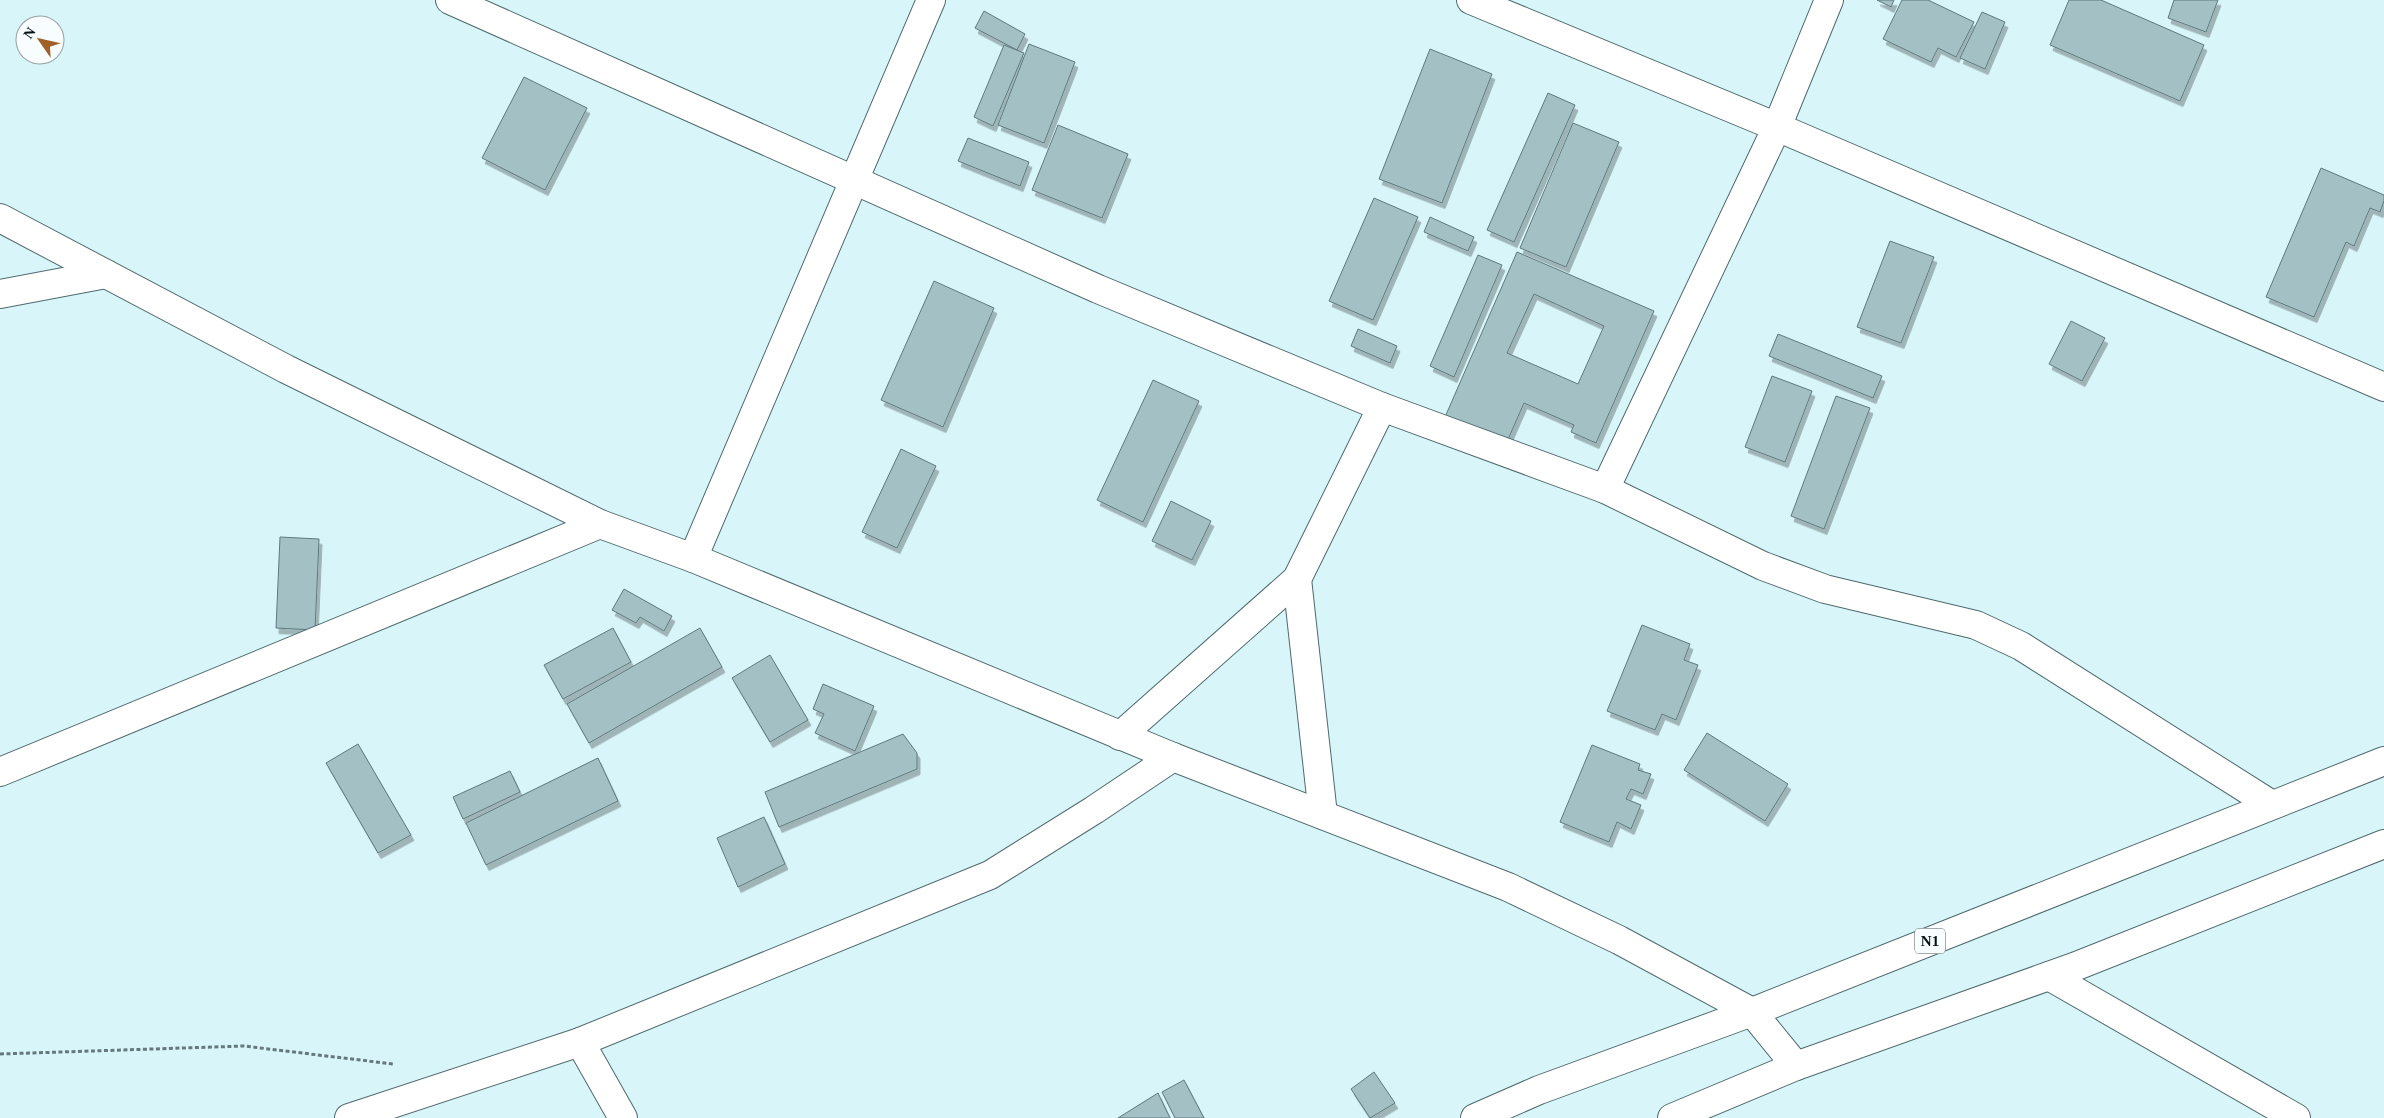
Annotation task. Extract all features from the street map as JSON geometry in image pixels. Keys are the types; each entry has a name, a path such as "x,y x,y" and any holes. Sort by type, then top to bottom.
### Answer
{"main road":[{"path":"450,0 1098,289 1382,406 1604,489 1763,566 1825,589 1976,625 2021,646 2272,805"},
{"path":"694,558 932,0"},
{"path":"1471,0 1777,127 2384,387"},
{"path":"1604,489 1777,127 1829,0"},
{"path":"0,218 286,369 600,524 694,558 1120,736 1508,887 1620,940 1752,1012 1796,1066"},
{"path":"0,294 106,274"},
{"path":"1120,736 1296,579 1382,406"},
{"path":"0,772 600,524"},
{"path":"1296,579 1323,815"},
{"path":"349,1118 580,1042 990,875 1094,810 1173,757"},
{"name":"N1","path":"1475,1118 1539,1090 1752,1012 2384,761"},
{"path":"1672,1118 1796,1066 2049,976 2384,844"},
{"path":"2049,976 2296,1118"},
{"path":"580,1042 623,1118"}],"path":[{"path":"0,1054 244,1046 401,1065"}],"building":[{"path":"1877,0 1894,0 1891,7"},
{"path":"1902,0 1928,0 1974,22 1956,57 1938,48 1931,62 1883,39"},
{"path":"2069,0 2101,0 2204,45 2180,101 2050,45"},
{"path":"2174,0 2218,0 2206,32 2168,18"},
{"path":"984,11 1025,34 1017,50 975,28"},
{"path":"1982,12 2005,22 1985,69 1960,58"},
{"path":"1029,44 1075,62 1044,143 998,125"},
{"path":"1004,45 1024,53 993,126 974,117"},
{"path":"1430,49 1492,74 1442,203 1379,179"},
{"path":"524,77 587,108 545,190 482,158"},
{"path":"1548,93 1575,105 1514,242 1487,230"},
{"path":"1573,123 1619,142 1566,267 1520,248"},
{"path":"1058,125 1128,154 1102,218 1032,190"},
{"path":"968,138 1029,162 1020,186 958,161"},
{"path":"2321,168 2384,195 2384,201 2380,212 2370,208 2354,246 2346,242 2314,317 2266,297"},
{"path":"1374,198 1418,217 1373,320 1329,301"},
{"path":"1430,217 1474,237 1468,251 1424,232"},
{"path":"1890,241 1934,257 1901,343 1857,327"},
{"path":"1517,252 1654,311 1596,443 1571,432 1574,425 1524,403 1506,444 1445,417","holes":["1534,294 1604,326 1578,384 1507,353"]},
{"path":"1478,255 1502,265 1454,377 1430,366"},
{"path":"934,281 994,308 943,427 881,400"},
{"path":"2071,321 2105,338 2082,381 2049,364"},
{"path":"1358,329 1397,346 1390,363 1351,346"},
{"path":"1778,334 1882,376 1873,398 1769,356"},
{"path":"1772,376 1812,391 1785,462 1745,447"},
{"path":"1153,380 1199,401 1143,522 1097,500"},
{"path":"1836,396 1870,408 1824,529 1791,516"},
{"path":"901,449 936,466 897,548 862,532"},
{"path":"1171,501 1211,521 1192,560 1152,541"},
{"path":"280,537 319,539 315,630 276,628"},
{"path":"624,589 672,616 664,631 640,617 636,623 612,610"},
{"path":"1642,625 1690,644 1684,660 1698,665 1676,720 1662,714 1655,730 1607,711"},
{"path":"613,628 631,662 563,699 544,665"},
{"path":"700,628 722,667 589,743 567,704"},
{"path":"770,655 808,720 770,742 732,678"},
{"path":"823,684 874,706 855,751 815,733 824,714 813,709"},
{"path":"1707,733 1788,784 1765,821 1684,770"},
{"path":"903,734 917,753 917,769 779,827 765,792"},
{"path":"358,744 411,835 378,853 326,763"},
{"path":"1592,745 1640,764 1638,770 1651,774 1643,794 1631,789 1626,799 1641,805 1631,829 1617,822 1609,842 1560,822"},
{"path":"598,758 618,801 486,865 466,823"},
{"path":"510,771 520,792 463,819 453,797"},
{"path":"764,817 785,864 738,887 717,838"},
{"path":"1374,1072 1395,1103 1370,1118 1351,1089"},
{"path":"1184,1080 1204,1118 1175,1118 1162,1092"},
{"path":"1158,1093 1170,1118 1118,1118"}]}
